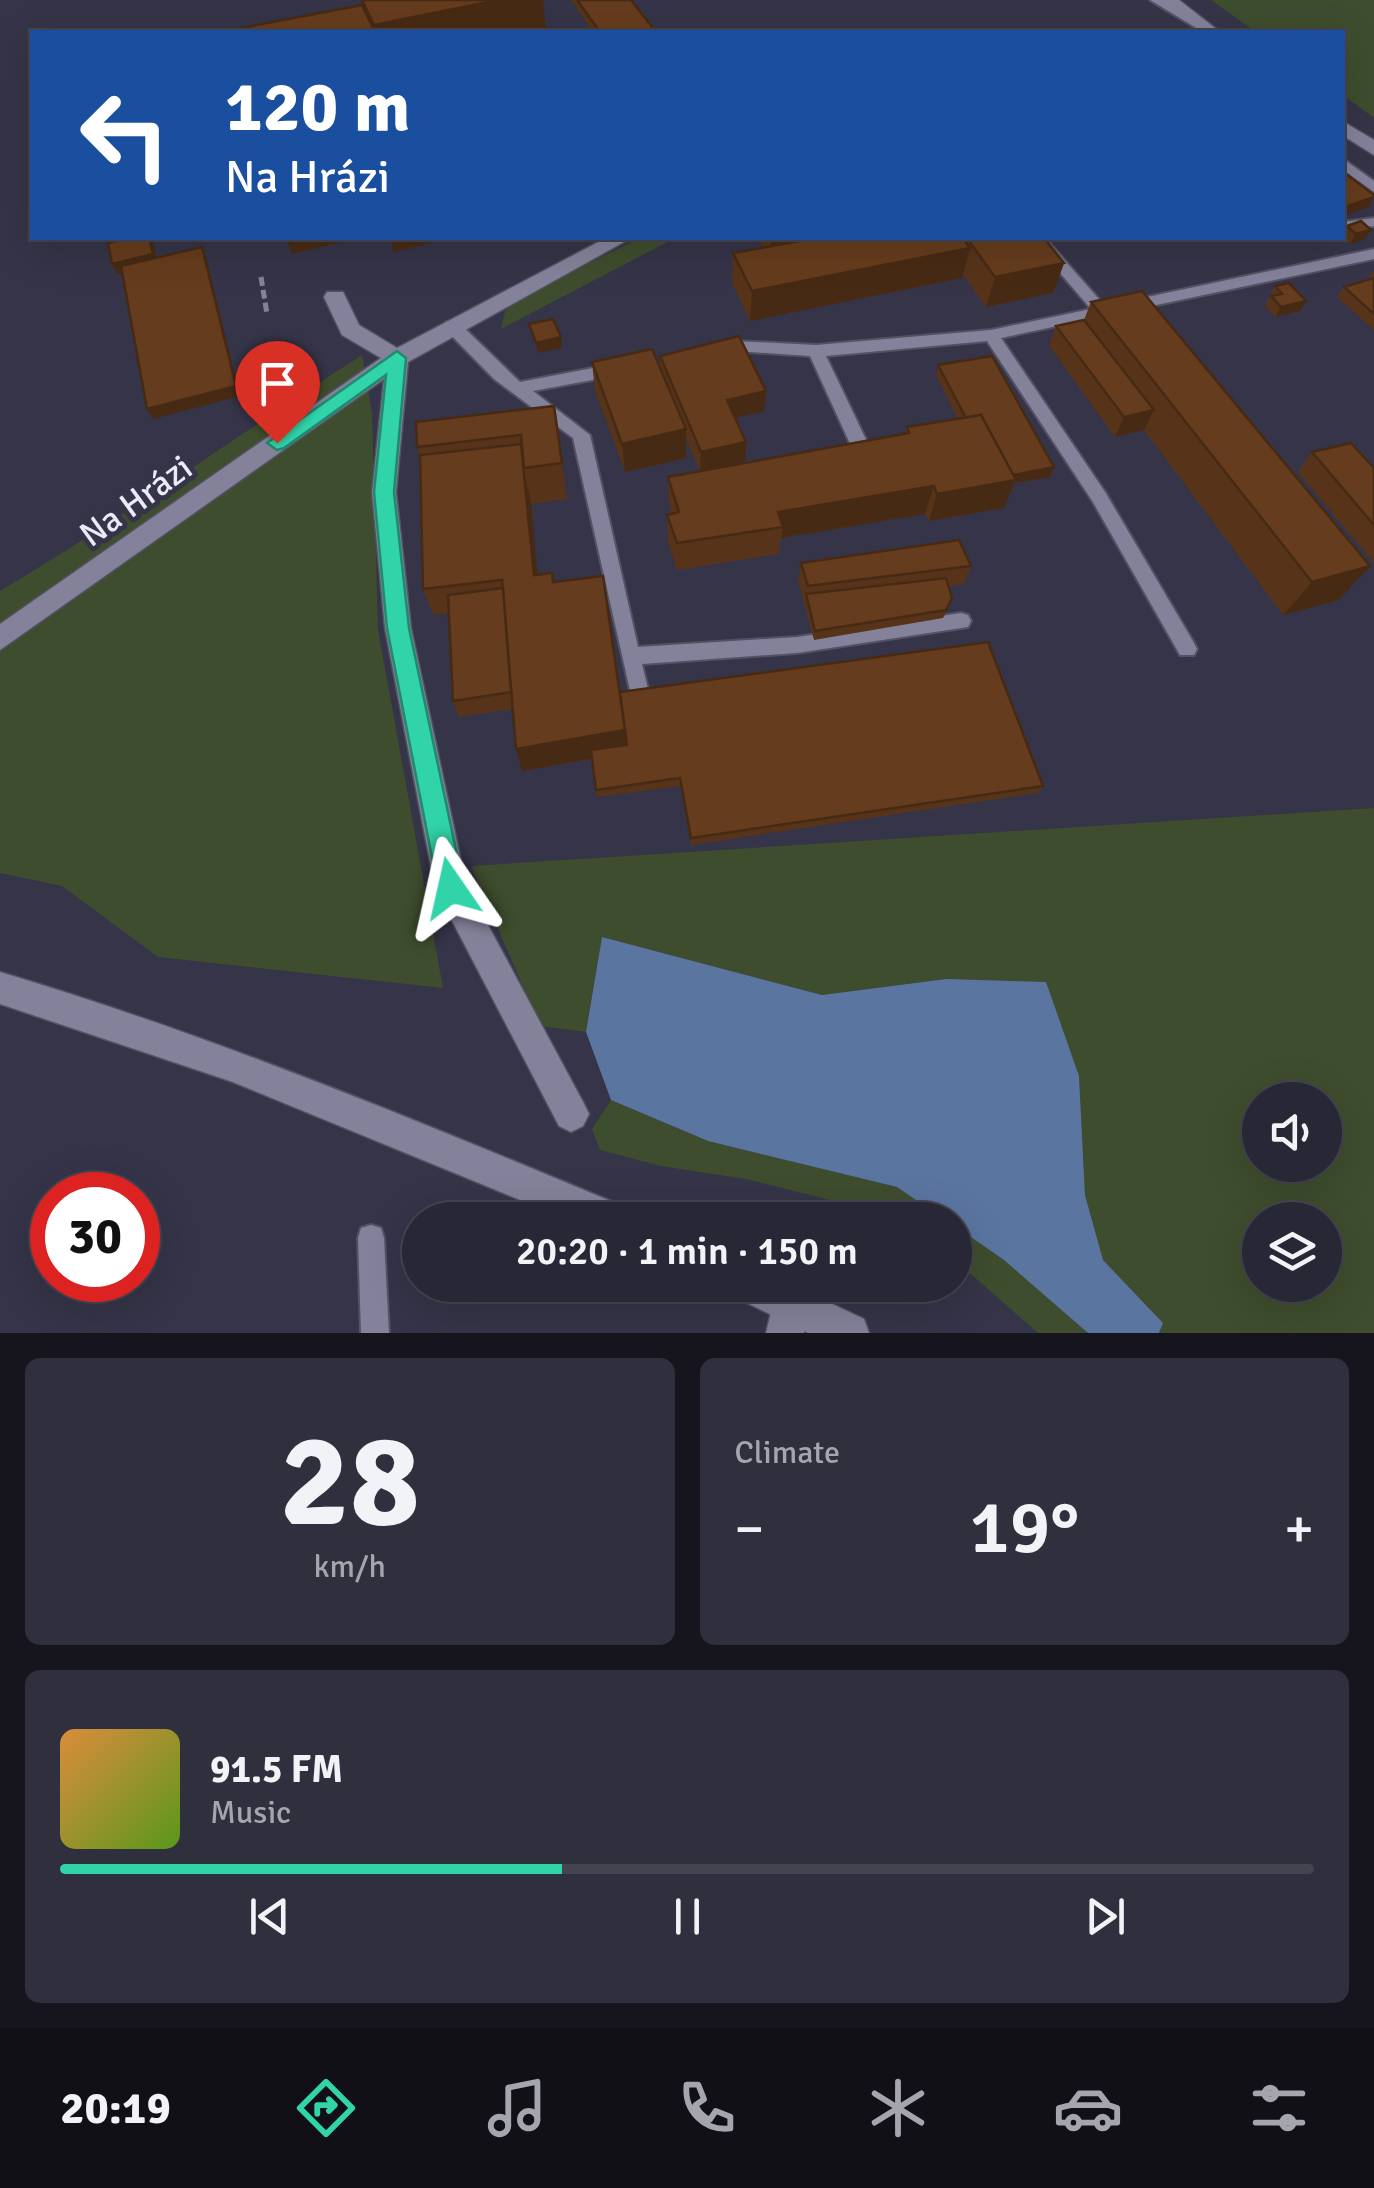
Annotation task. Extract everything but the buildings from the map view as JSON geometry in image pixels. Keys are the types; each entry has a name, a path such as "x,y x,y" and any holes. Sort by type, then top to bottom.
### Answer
{"street":[{"path":"1168,0 1208,30"},
{"path":"1345,128 1374,149"},
{"name":"Na Hrázi","path":"0,639 397,358 617,240"},
{"path":"336,297 350,330 397,358 384,492 398,628 451,888 571,1114"},
{"path":"0,988 113,1020 312,1095 569,1202"},
{"path":"769,1302 788,1319 850,1333"}],"lane":[{"path":"1156,0 1208,30"},
{"path":"1345,164 1374,188"},
{"path":"1345,226 1374,222"},
{"path":"1039,240 1103,313"},
{"path":"700,353 736,346 816,351 991,335 1374,254"},
{"path":"452,326 518,388 582,435 638,689"},
{"path":"991,335 1099,497 1187,649"},
{"path":"816,351 861,448"},
{"path":"518,388 645,364"},
{"path":"630,656 796,645 961,621"},
{"path":"371,1238 375,1333"}],"path":[{"path":"261,277 267,314"}],"green space":[{"path":"1211,0 1374,0 1374,118 1345,96 1345,30 1253,30"},
{"path":"636,240 671,240 501,329 505,311 520,297"},
{"path":"362,355 372,413 378,630 443,988 158,957 62,886 0,873 0,591"},
{"path":"1374,808 1374,1333 1159,1333 1163,1323 1103,1260 1085,1195 1079,1076 946,979 822,995 602,937 586,1032 540,1026 471,866"},
{"path":"611,1100 708,1141 897,1187 919,1202 838,1202 746,1179 661,1166 600,1150 592,1129"},
{"path":"972,1237 1004,1259 1088,1333 1038,1333 972,1275"}],"water":[{"path":"602,937 822,995 946,979 1046,982 1079,1076 1085,1195 1103,1260 1163,1323 1159,1333 1088,1333 1004,1260 972,1238 972,1202 919,1202 897,1187 708,1141 611,1100 586,1032"}],"route":[{"path":"277,443 397,358 384,492 398,628 451,888"}]}
